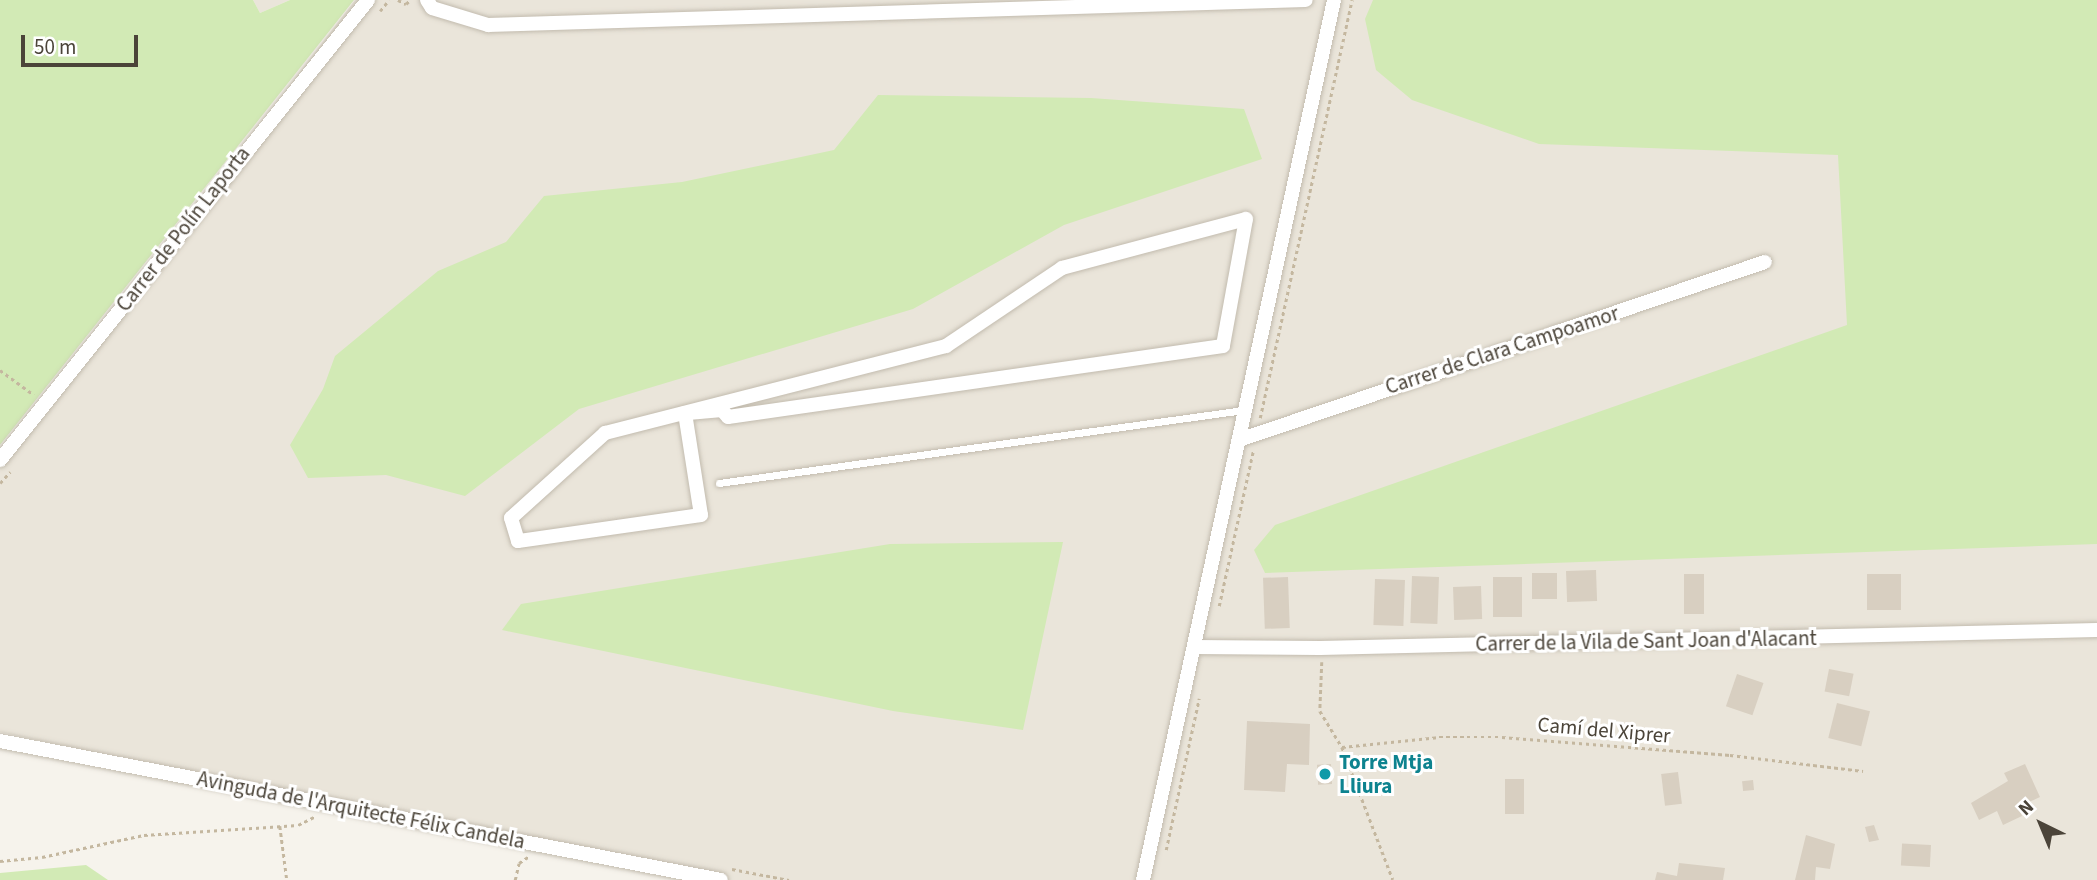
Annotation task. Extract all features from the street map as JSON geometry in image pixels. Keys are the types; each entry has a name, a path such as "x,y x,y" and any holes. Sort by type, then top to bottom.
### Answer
{"street":[{"name":"Carrer de Polín Laporta","path":"0,460 368,0"},
{"path":"427,0 432,8 488,25 1306,0"},
{"path":"1143,880 1334,0"},
{"path":"1246,219 1223,346 728,417 722,410 685,413 701,515 518,541 511,518 605,433 946,346 1062,268 1246,219"},
{"name":"Carrer de Clara Campoamor","path":"1239,440 1765,262"},
{"name":"Carrer de la Vila de Sant Joan d'Alacant","path":"1194,647 1320,648 2097,630"},
{"name":"Avinguda de l'Arquitecte Félix Candela","path":"0,741 721,880"}],"lane":[{"path":"719,483 1245,410"}],"path":[{"path":"398,0 406,4 410,0"},
{"path":"0,370 46,403"},
{"path":"1320,648 1325,674 1320,711 1342,747 1394,880"},
{"name":"Camí del Xiprer","path":"1342,747 1439,737 1502,737 1730,755 1863,771"},
{"path":"0,860 42,857 144,835 298,825 338,805"},
{"path":"280,826 287,880"},
{"path":"515,880 519,863 544,844"}],"shaded area":[{"path":"253,0 290,0 260,13"},
{"path":"355,0 2097,0 2097,880 683,880 0,732 0,464"}],"green space":[{"path":"0,0 253,0 260,13 290,0 354,0 0,445"},
{"path":"1373,0 2097,0 2097,544 1265,573 1254,550 1275,525 1847,325 1838,155 1539,144 1412,100 1376,70 1365,19"},
{"path":"878,95 1091,98 1244,109 1262,159 1064,225 913,309 579,409 465,496 386,475 308,478 290,445 323,389 335,356 438,271 506,242 544,196 682,182 834,150"},
{"path":"1063,542 1023,730 893,711 502,630 521,604 890,544"},
{"path":"86,865 108,880 0,880 0,873"}],"building":[{"path":"1596,570 1597,601 1567,602 1566,571"},
{"path":"1532,573 1557,573 1557,599 1532,599"},
{"path":"1684,574 1704,574 1704,614 1684,614"},
{"path":"1867,574 1901,574 1901,610 1867,610"},
{"path":"1412,576 1439,577 1437,624 1410,623"},
{"path":"1288,577 1290,628 1265,629 1263,578"},
{"path":"1493,577 1522,577 1522,617 1493,617"},
{"path":"1375,579 1405,580 1403,626 1373,625"},
{"path":"1481,586 1482,619 1454,620 1453,587"},
{"path":"1829,669 1854,674 1849,696 1825,692"},
{"path":"1737,674 1763,683 1752,715 1726,706"},
{"path":"1837,703 1870,711 1861,746 1828,738"},
{"path":"1247,721 1310,724 1309,765 1287,764 1285,792 1244,790"},
{"name":"Torre Mtja Lliura","path":"1331,764 1332,784 1318,785 1317,765"},
{"path":"2025,764 2040,797 2018,807 2022,816 2003,825 1997,811 1979,820 1971,803 2008,781 2004,773"},
{"path":"1678,772 1682,804 1665,806 1661,774"},
{"path":"1505,779 1524,779 1524,814 1505,814"},
{"path":"1753,780 1754,790 1743,791 1742,781"},
{"path":"1874,825 1879,840 1869,842 1865,827"},
{"path":"1806,835 1835,844 1830,869 1816,867 1815,880 1795,880"},
{"path":"1902,843 1931,845 1930,867 1901,865"},
{"path":"1679,863 1725,868 1723,880 1655,880 1657,872 1677,876"}],"place":[{"name":"Torre Mtja Lliura","path":"1325,774"}]}
